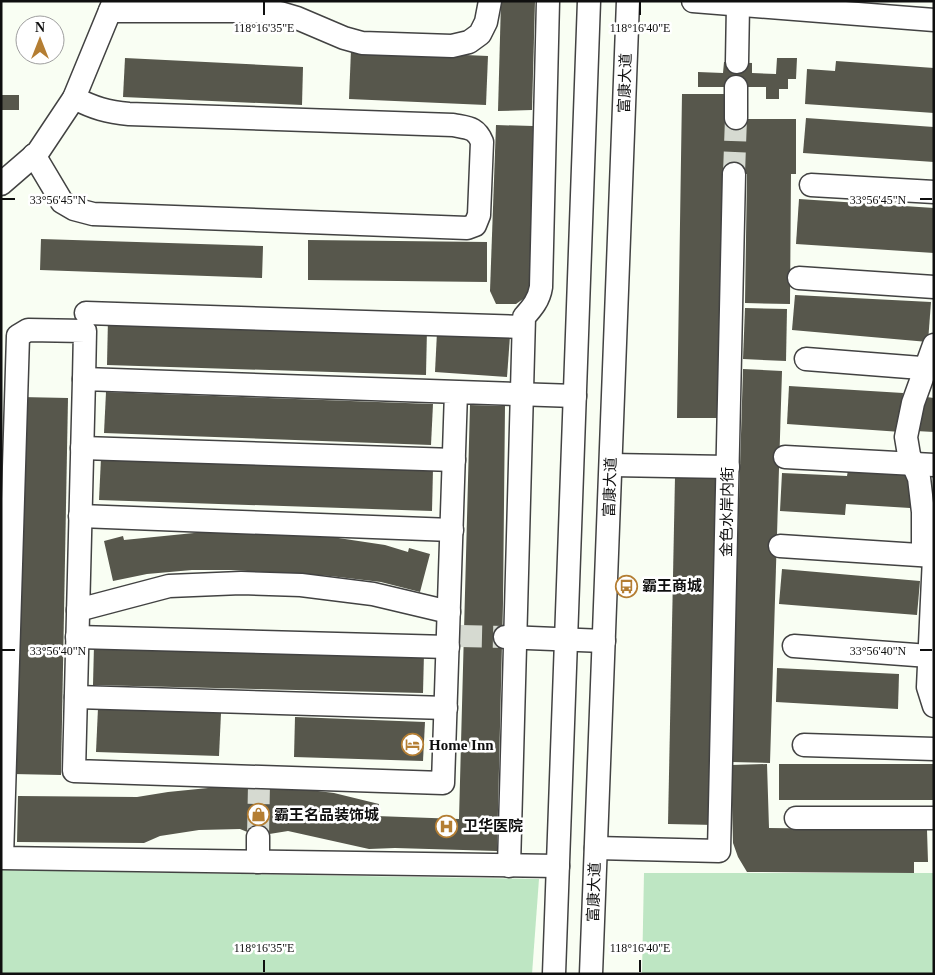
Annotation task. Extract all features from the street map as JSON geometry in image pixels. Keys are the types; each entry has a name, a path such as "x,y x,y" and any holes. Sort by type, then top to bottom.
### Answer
{"street":[{"path":"1,184 34,155 74,98 112,6 171,6 280,12 344,38 362,43 452,46 468,42 480,34 486,22 490,1"},
{"path":"509,866 510,638 524,317 533,307 541,287 548,1"},
{"path":"554,974 589,1"},
{"name":"富康大道","path":"591,974 628,1"},
{"path":"693,1 934,20"},
{"path":"737,62 744,4"},
{"path":"736,88 736,118"},
{"path":"34,155 62,202 74,209 92,214 468,228 475,226 479,215 482,142 478,134 470,128 453,125 129,114 109,112 92,107 74,98"},
{"name":"金色水岸内街","path":"596,848 719,851 734,174"},
{"path":"811,185 934,192"},
{"path":"799,278 934,287"},
{"path":"86,313 524,327"},
{"path":"456,392 449,612 452,640 446,708 443,783 259,781 74,771 85,331 28,330 18,336 2,858 558,866"},
{"path":"923,465 909,455 906,437 913,403 930,368 934,345"},
{"path":"806,359 930,368"},
{"path":"84,379 575,396"},
{"path":"82,448 454,460"},
{"path":"785,456 923,465"},
{"path":"610,465 728,467"},
{"path":"923,465 920,478 930,556 932,654 928,687 934,706"},
{"path":"80,516 452,530"},
{"path":"780,546 930,556"},
{"path":"78,610 169,586 241,583 301,585 372,594 449,612"},
{"path":"77,637 452,640"},
{"path":"510,638 604,641"},
{"path":"794,646 932,654"},
{"path":"76,697 446,708"},
{"path":"804,745 934,748"},
{"path":"796,818 934,818"},
{"path":"258,837 258,862"}],"green space":[{"path":"1,870 539,879 532,974 1,974"},
{"path":"644,873 934,873 934,974 642,974"}],"building":[{"path":"501,1 535,1 532,110 498,111"},
{"path":"351,50 488,56 486,105 349,99"},
{"path":"125,58 303,67 302,105 123,97"},
{"path":"777,58 797,58 796,79 788,79 788,89 779,89 779,99 766,99 766,87 698,87 698,72 723,73 724,62 752,63 752,73 776,74"},
{"path":"836,61 934,68 934,113 805,104 807,69 835,71"},
{"path":"682,94 733,94 732,119 796,119 796,174 791,174 790,304 745,303 747,174 726,173 721,418 677,418"},
{"path":"1,95 19,95 19,110 1,110"},
{"path":"806,118 934,127 934,162 803,153"},
{"path":"496,125 533,126 530,294 516,304 496,304 490,291"},
{"path":"799,199 934,208 934,253 796,244"},
{"path":"41,239 263,246 262,278 40,270"},
{"path":"308,240 487,242 487,282 308,280"},
{"path":"795,295 931,302 928,342 792,330"},
{"path":"745,308 787,309 786,361 743,359"},
{"path":"108,318 427,328 426,375 107,365"},
{"path":"437,332 510,336 507,377 435,372"},
{"path":"743,369 782,371 770,763 731,762"},
{"path":"789,386 903,393 901,432 787,424"},
{"path":"106,392 433,404 431,445 104,433"},
{"path":"919,396 934,398 934,432 916,431"},
{"path":"21,397 68,398 61,775 13,774"},
{"path":"470,405 505,406 503,603 497,851 369,849 288,831 257,836 240,829 199,830 160,836 144,843 17,842 18,796 137,797 228,786 294,788 334,793 379,804 376,816 459,819"},
{"path":"101,458 433,469 432,511 99,500"},
{"path":"848,470 912,474 910,508 846,504 845,515 780,511 782,473 847,476"},
{"path":"675,477 722,478 715,825 668,824"},
{"path":"204,532 325,536 385,545 408,552 409,548 430,554 420,592 381,582 330,576 231,570 192,570 147,574 113,581 104,541 123,536 124,540"},
{"path":"782,569 920,581 917,615 779,604"},
{"path":"94,645 424,653 423,693 93,685"},
{"path":"777,668 899,674 898,709 776,702"},
{"path":"98,708 221,713 219,756 96,752"},
{"path":"295,717 425,722 423,761 294,757"},
{"path":"767,764 769,828 927,830 928,862 914,862 914,873 747,872 738,857 733,843 731,765"},
{"path":"779,764 934,764 934,800 779,800"}],"tunnel":[{"path":"734,174 736,118"},
{"path":"460,636 505,637"},
{"path":"258,837 259,784"}],"place":[{"name":"霸王商城","path":"626,586"},
{"name":"Home Inn","path":"413,745"},
{"name":"霸王名品装饰城","path":"258,815"},
{"name":"卫华医院","path":"447,826"}]}
